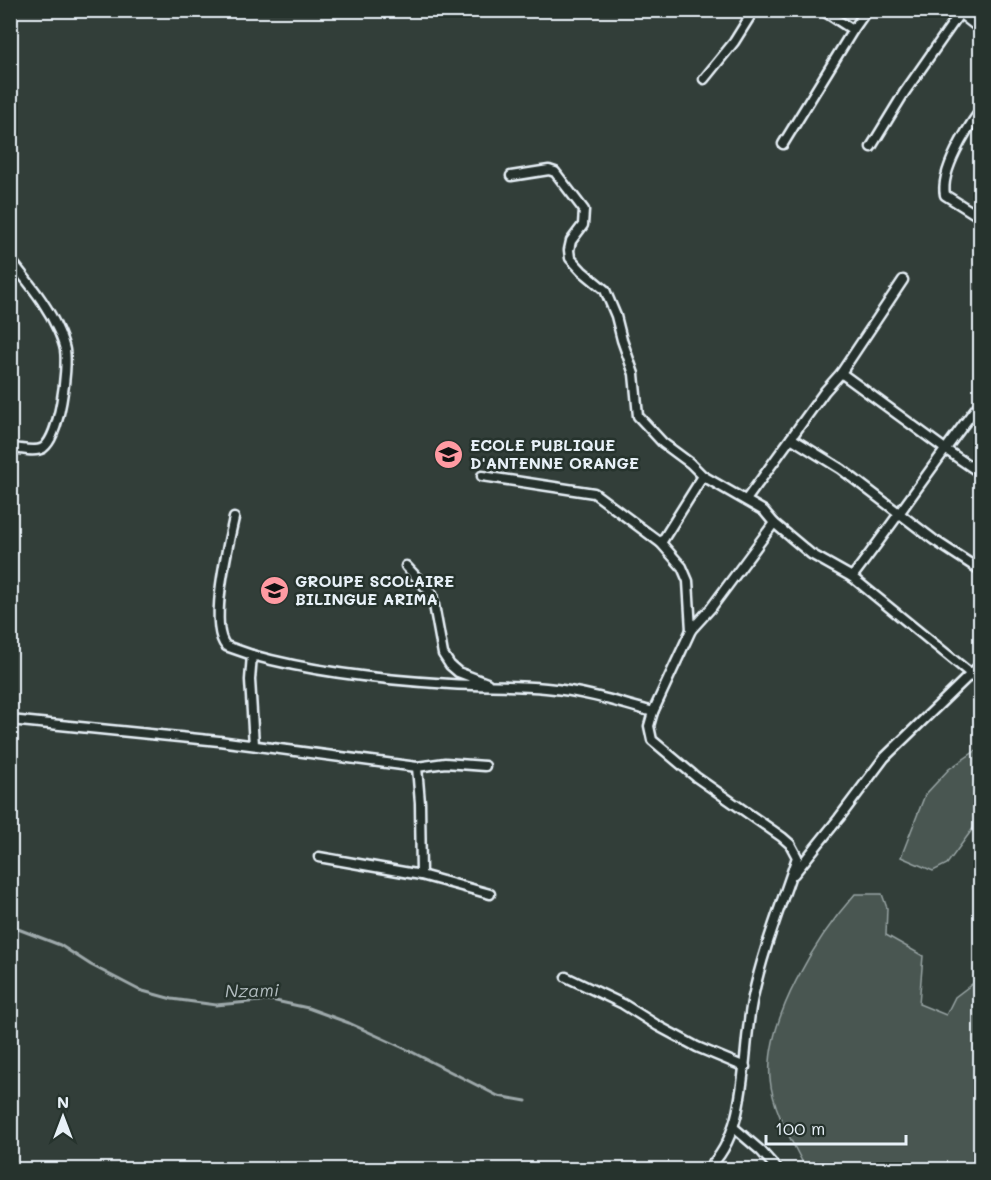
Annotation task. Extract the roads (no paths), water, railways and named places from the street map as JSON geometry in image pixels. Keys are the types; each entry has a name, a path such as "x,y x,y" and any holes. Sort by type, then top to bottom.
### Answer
{"street":[{"path":"704,79 734,42 754,10"},
{"path":"822,10 853,30"},
{"path":"783,144 867,10"},
{"path":"871,147 904,93 960,12 981,29"},
{"path":"981,111 956,150 944,187 945,195 981,218"},
{"path":"511,176 549,170 555,172 584,210 583,225 571,241 570,258 605,290 616,316 634,374 638,416 663,443 703,476 764,511 774,523 811,554 852,577 971,674"},
{"path":"10,259 38,293 59,332 65,351 63,389 57,422 50,439 43,448 33,450 10,448"},
{"path":"746,500 825,391 841,373 903,280"},
{"path":"841,373 945,449 981,472"},
{"path":"852,577 981,403"},
{"path":"791,438 841,469 934,540 981,570"},
{"path":"482,476 594,493 660,543 682,567 688,581 691,630"},
{"path":"660,543 703,476"},
{"path":"234,518 222,567 219,634 226,646 290,665 383,679 547,688 590,694 653,712"},
{"path":"705,1170 717,1160 727,1144 733,1127 745,1067 752,999 769,934 797,857 790,844 696,777 652,740 649,726 653,712 691,630 711,608 774,523"},
{"path":"406,566 432,594 443,654 450,664 458,672 496,686"},
{"path":"252,655 250,680 254,745"},
{"path":"790,879 884,758 981,665"},
{"path":"10,720 254,745 417,767 445,764 485,766"},
{"path":"417,767 421,875"},
{"path":"319,857 421,875 490,894"},
{"path":"566,977 623,1004 697,1047 745,1067"},
{"path":"733,1127 761,1151 778,1170"}],"waterway":[{"name":"Nzami","path":"10,926 60,945 91,965 139,990 172,999 216,1005 271,1000 308,1008 349,1023 410,1051 498,1096 526,1101"}],"place":[{"name":"ECOLE PUBLIQUE D'ANTENNE ORANGE","path":"449,454"},
{"name":"GROUPE SCOLAIRE BILINGUE ARIMA","path":"274,590"}]}
